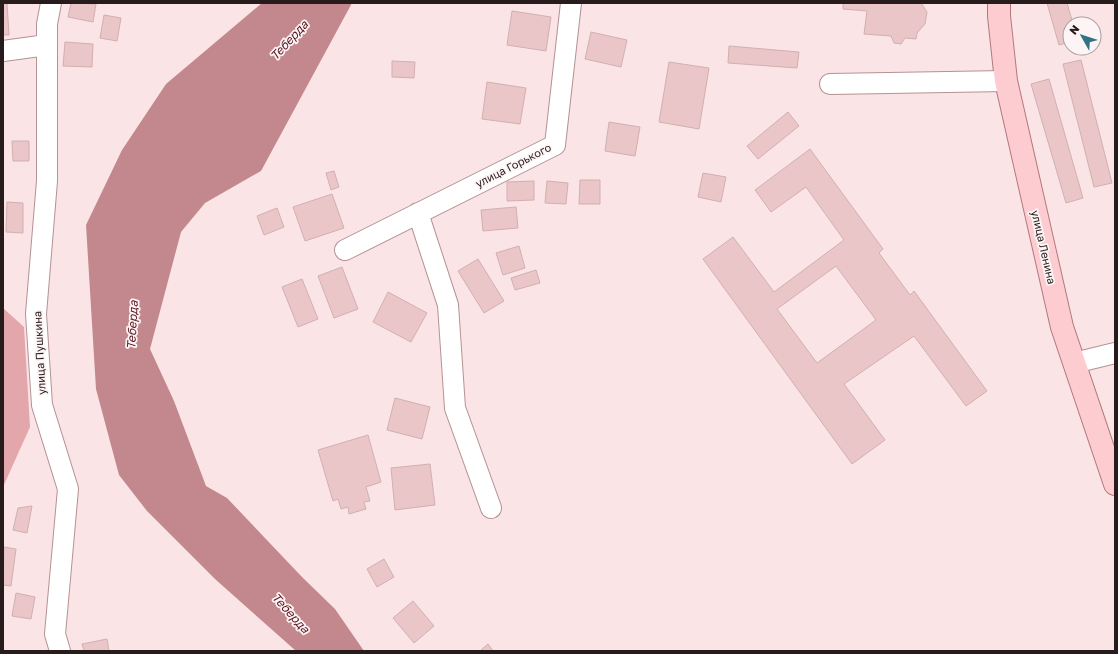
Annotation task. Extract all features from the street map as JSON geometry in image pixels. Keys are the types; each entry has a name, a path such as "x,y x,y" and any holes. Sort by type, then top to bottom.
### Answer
{"main road":[{"name":"улица Ленина","path":"999,3 1006,81 1062,327 1115,484"}],"street":[{"name":"улица Пушкина","path":"51,3 47,24 48,181 36,314 42,405 68,489 55,634 60,651"},
{"name":"улица Горького","path":"345,250 555,145 571,3"},
{"path":"3,51 47,45"},
{"path":"830,84 1006,81"},
{"path":"418,213 448,304 455,408 491,508"},
{"path":"1074,363 1115,353"}],"shaded area":[{"path":"3,308 24,327 30,427 3,487"}],"water":[{"name":"Теберда","path":"262,3 352,3 261,171 205,203 181,232 150,349 174,401 206,486 227,498 302,577 335,609 364,651 296,651 215,579 147,511 119,475 96,389 86,225 122,150 166,84"}],"building":[{"path":"3,3 7,3 9,35 3,35"},
{"path":"71,3 96,4 93,22 68,17"},
{"path":"843,3 921,3 927,12 925,24 917,33 916,39 905,38 901,44 894,43 891,36 864,34 867,11 843,9"},
{"path":"1047,3 1067,3 1071,16 1062,16 1062,44 1059,45"},
{"path":"512,11 551,17 546,51 507,45"},
{"path":"104,15 121,18 117,41 100,38"},
{"path":"591,32 627,40 621,67 585,59"},
{"path":"65,42 93,44 92,67 63,66"},
{"path":"729,46 799,52 797,68 728,63"},
{"path":"1081,60 1112,183 1094,187 1063,64"},
{"path":"392,61 415,62 414,78 392,77"},
{"path":"669,62 709,68 699,129 659,122"},
{"path":"1049,79 1083,198 1066,203 1031,84"},
{"path":"487,82 526,88 520,124 482,119"},
{"path":"788,112 799,126 758,159 747,146"},
{"path":"609,122 640,127 635,156 605,151"},
{"path":"12,141 29,141 29,161 13,161"},
{"path":"810,149 883,249 879,253 910,295 914,291 987,391 966,406 914,336 844,384 885,440 852,464 703,259 733,237 774,292 844,240 806,187 771,212 755,190","holes":["836,266 876,320 817,363 777,309"]},
{"path":"334,171 339,187 331,190 326,173"},
{"path":"703,173 726,177 721,202 698,197"},
{"path":"580,180 600,180 600,204 579,204"},
{"path":"534,181 534,200 507,201 507,182"},
{"path":"547,181 568,183 566,204 545,203"},
{"path":"332,194 344,228 305,241 293,207"},
{"path":"7,202 23,203 23,233 6,232"},
{"path":"516,207 518,228 483,231 481,210"},
{"path":"277,208 284,227 264,235 257,216"},
{"path":"519,246 525,268 503,275 496,253"},
{"path":"478,259 504,301 484,313 458,271"},
{"path":"342,267 358,309 334,318 318,276"},
{"path":"536,270 540,283 515,290 511,278"},
{"path":"302,279 318,319 298,327 282,287"},
{"path":"388,292 427,313 411,342 373,322"},
{"path":"395,398 430,407 422,439 387,430"},
{"path":"368,435 381,482 366,487 370,501 364,502 366,509 349,514 348,507 341,509 338,499 333,501 318,450"},
{"path":"430,464 435,505 395,510 391,468"},
{"path":"32,506 27,533 13,530 18,508"},
{"path":"4,547 16,549 11,586 3,585"},
{"path":"384,559 394,577 377,587 367,569"},
{"path":"16,593 35,597 31,619 12,616"},
{"path":"413,601 434,626 414,643 393,618"},
{"path":"107,639 109,651 84,651 82,644"},
{"path":"488,644 493,651 480,651"}]}
